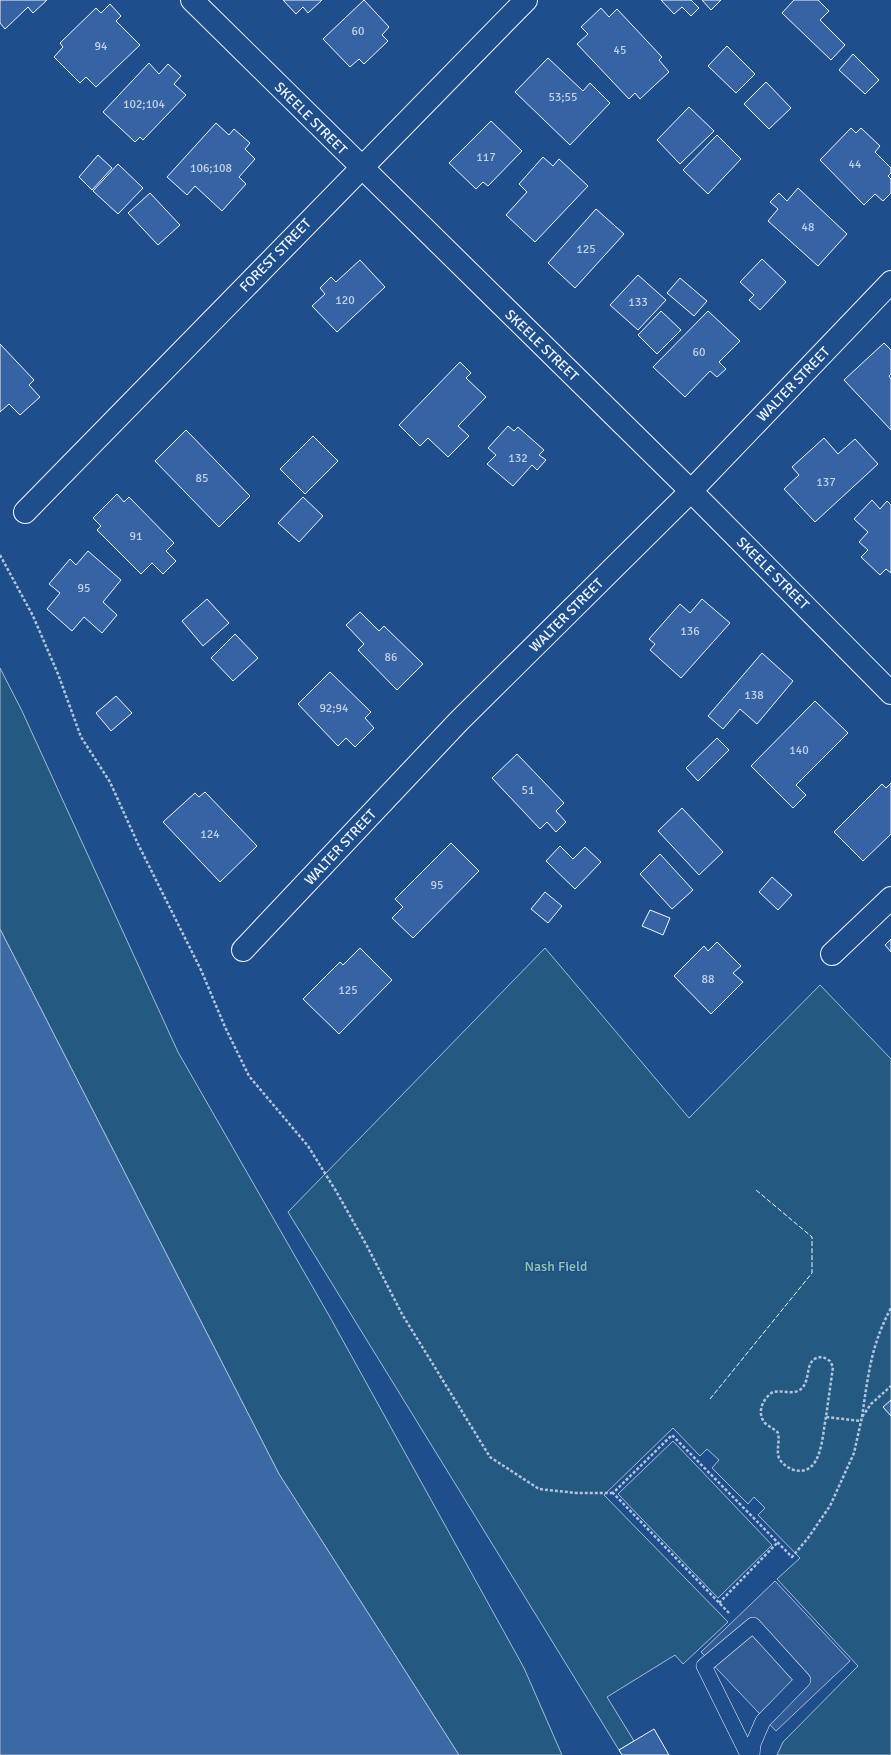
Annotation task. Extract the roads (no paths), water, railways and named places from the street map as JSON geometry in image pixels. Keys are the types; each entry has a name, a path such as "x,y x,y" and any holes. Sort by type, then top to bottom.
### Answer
{"street":[{"name":"SKEELE STREET","path":"192,0 360,167 691,491 891,692"},
{"name":"FOREST STREET","path":"25,512 360,167 526,0"},
{"name":"WALTER STREET","path":"243,950 459,721 691,491 891,282"},
{"path":"832,954 891,898"}],"lane":[{"path":"748,1755 704,1666 753,1625 803,1680 763,1721 753,1744 752,1755"}],"park label":[{"name":"Nash Field","path":"556,1266"}]}
